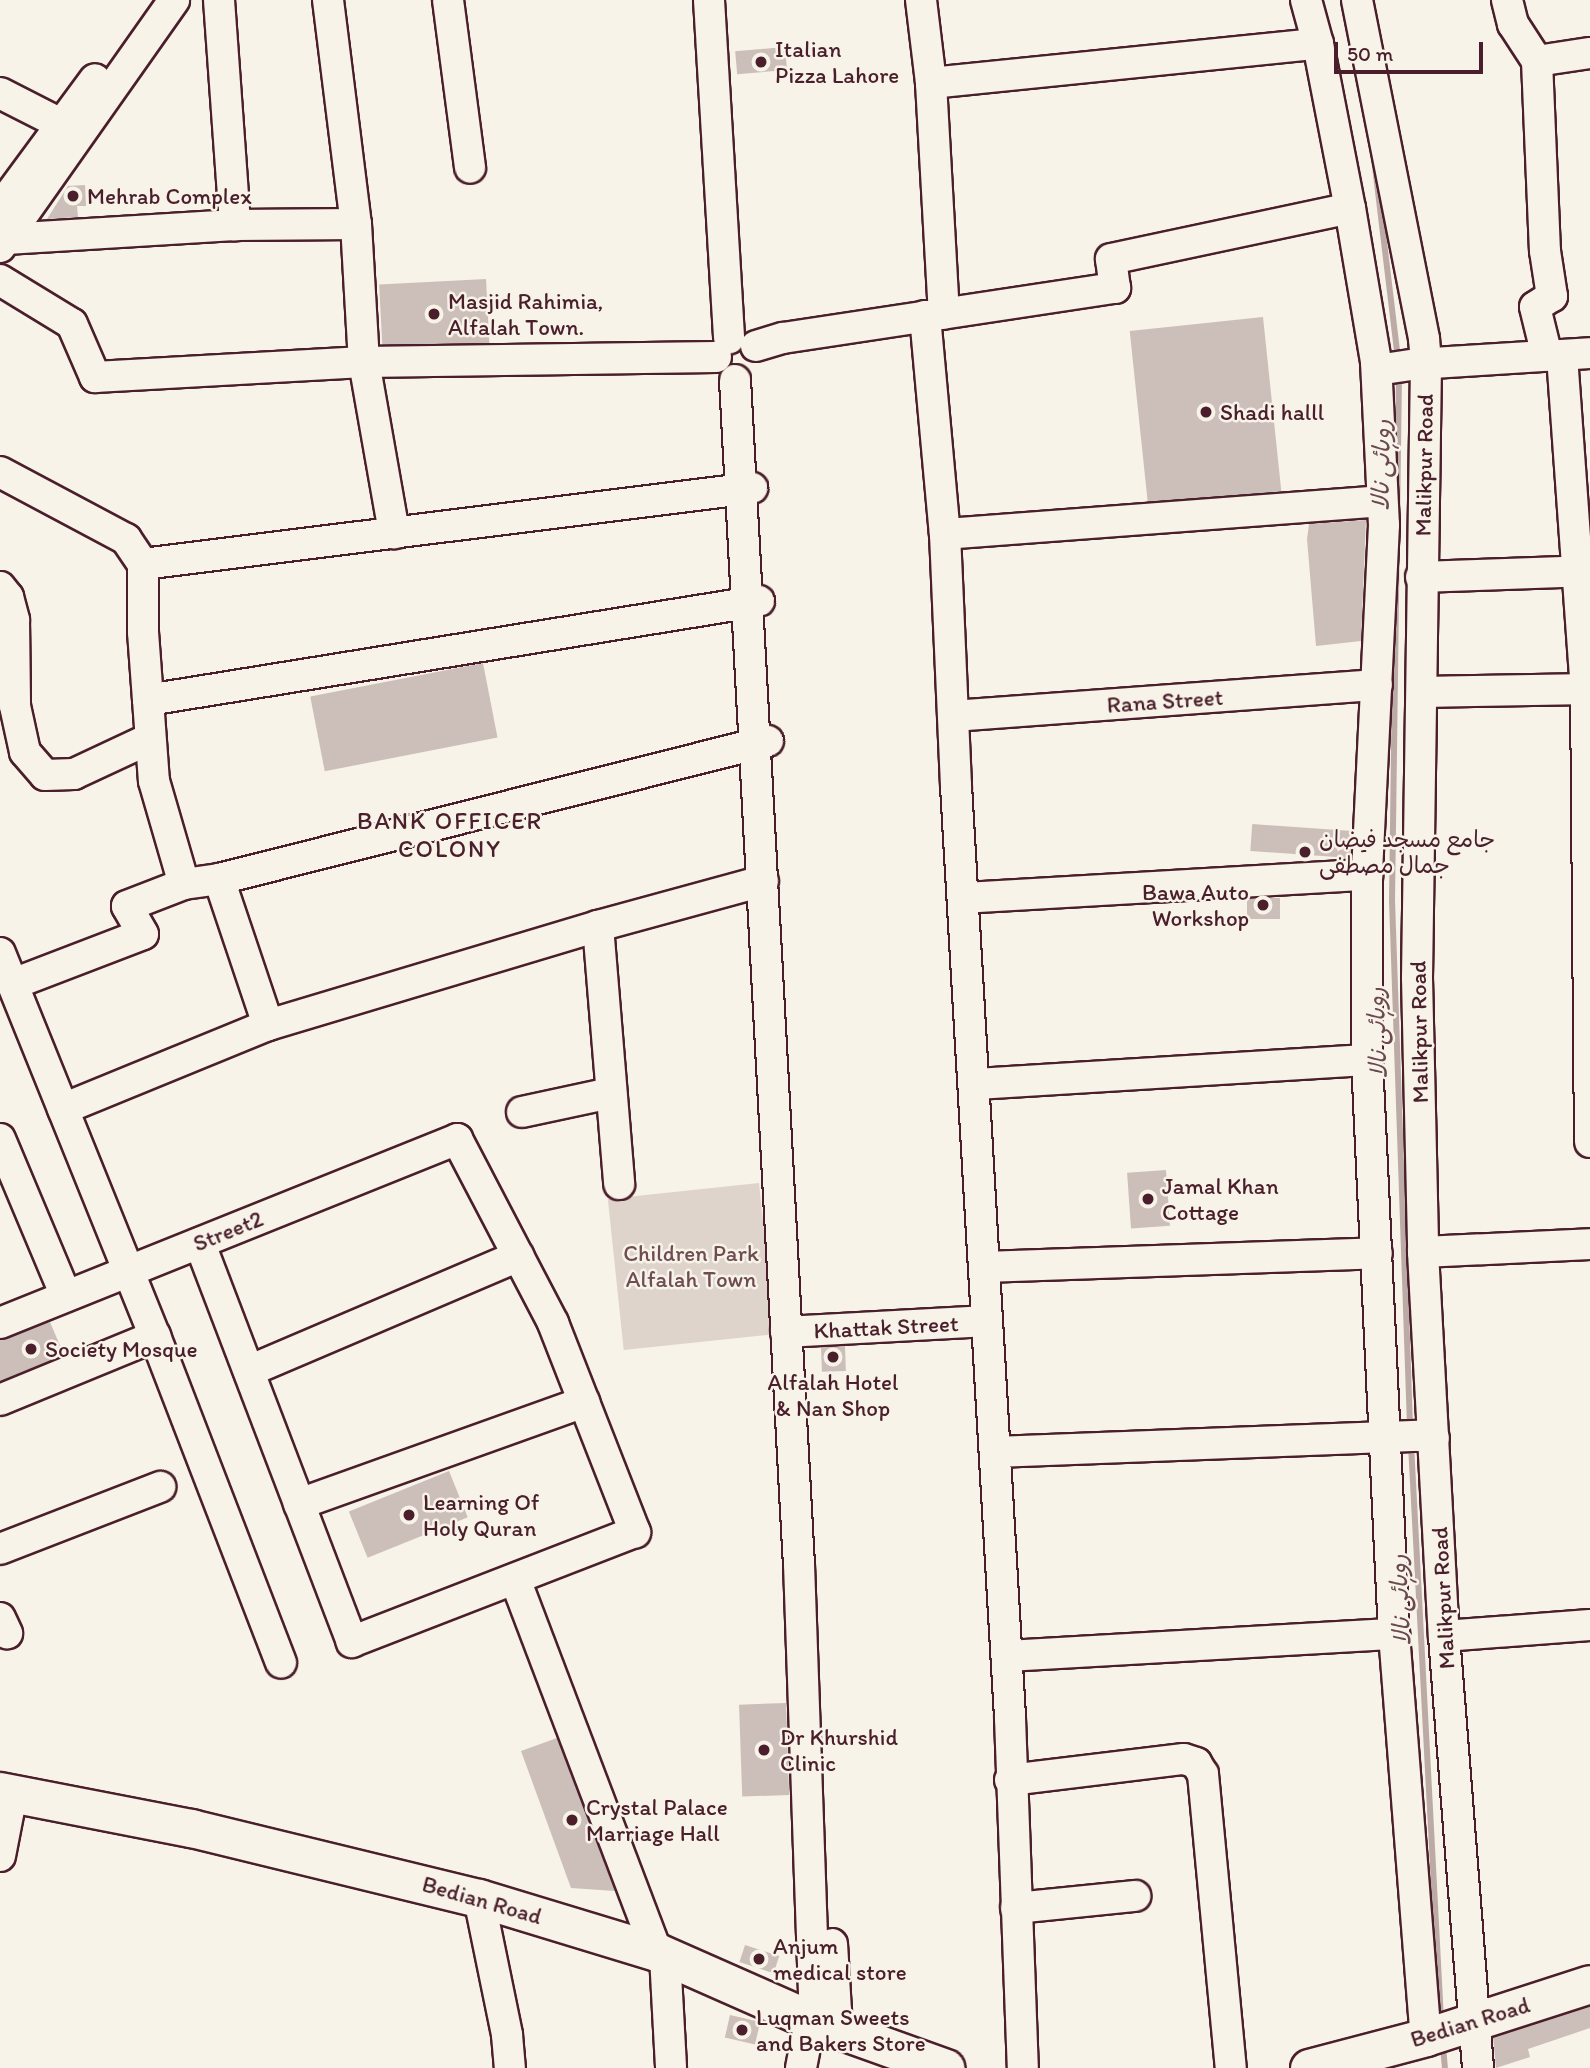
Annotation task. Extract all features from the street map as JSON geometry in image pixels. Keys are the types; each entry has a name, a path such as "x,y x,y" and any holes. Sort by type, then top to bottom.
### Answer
{"main road":[{"name":"Bedian Road","path":"6,1793 191,1828 479,1898 661,1954 819,2023 946,2068"},
{"name":"Bedian Road","path":"1309,2068 1449,2030 1590,1984"}],"street":[{"path":"3,243 153,0"},
{"path":"0,208 73,126 174,0"},
{"path":"219,0 234,225"},
{"path":"328,0 356,225 364,362 394,533"},
{"path":"449,0 470,168"},
{"path":"709,0 737,345 759,365 741,379"},
{"path":"725,0 737,345 721,372 741,379"},
{"path":"921,0 931,83 934,315 953,716 1007,1656 1023,2068"},
{"path":"1306,0 1318,44 1381,370 1382,501 1377,685 1367,875 1367,1060 1377,1253 1410,1437 1394,1634 1449,2030"},
{"name":"Malikpur Road","path":"1357,0 1414,286 1421,364 1423,692 1418,978 1427,1377 1410,1437 1444,1636 1449,2030 1478,2068"},
{"path":"1507,0 1513,24 1537,61 1545,251 1552,296 1535,307 1566,355 1584,572 1588,689 1590,1142"},
{"path":"931,83 1318,44"},
{"path":"1537,61 1590,53"},
{"path":"0,93 73,126"},
{"path":"0,280 72,324 95,377 737,345 1115,288 1111,259 1350,208"},
{"path":"3,243 234,225 356,225"},
{"path":"1381,370 1421,364 1566,355"},
{"path":"741,379 792,1332 799,1564 820,1891 814,2001 819,2023 801,2068"},
{"path":"0,472 126,539 142,564 149,739 154,781 184,884"},
{"path":"142,564 746,489"},
{"path":"945,534 1382,501"},
{"path":"1421,577 1584,572"},
{"path":"0,587 8,597 14,620 15,706 25,752 45,775 74,774 149,739"},
{"path":"148,700 752,602"},
{"name":"Rana Street","path":"953,716 1377,685"},
{"path":"1423,692 1588,689"},
{"path":"13,984 143,934 127,905 184,884 219,879 761,741"},
{"path":"761,741 763,881 792,1332"},
{"path":"963,898 1367,875"},
{"path":"219,879 268,1025"},
{"path":"63,1109 268,1025 598,926 763,881"},
{"path":"598,926 619,1184"},
{"path":"0,953 155,1336 281,1662"},
{"path":"975,1084 1367,1060"},
{"path":"522,1112 611,1093"},
{"path":"0,1139 7,1175 66,1296"},
{"name":"Street2","path":"0,1323 457,1139 518,1256"},
{"path":"200,1242 299,1504 352,1642 635,1532 553,1323 518,1256 249,1371"},
{"path":"1423,1252 1590,1244"},
{"path":"984,1267 1377,1253"},
{"name":"Khattak Street","path":"792,1332 987,1321"},
{"path":"0,1400 155,1336"},
{"path":"299,1504 584,1402"},
{"path":"995,1452 1410,1437"},
{"path":"0,1549 160,1487"},
{"path":"515,1579 661,1954 671,2068"},
{"path":"1444,1636 1590,1625"},
{"path":"1007,1656 1394,1634"},
{"path":"1010,1780 1184,1759 1196,1763 1203,1774 1231,2068"},
{"path":"0,1856 6,1793"},
{"path":"1016,1908 1135,1896"},
{"path":"479,1898 507,2035 510,2068"}],"green space":[{"name":"Children Park Alfalah Town","path":"759,1183 775,1334 624,1350 608,1199"}],"building":[{"name":"Italian Pizza Lahore","path":"785,47 787,70 737,74 735,51"},
{"name":"Mehrab Complex","path":"85,185 86,206 77,206 78,217 47,219 68,186"},
{"name":"Masjid Rahimia, Alfalah Town.","path":"486,279 489,343 382,349 379,285"},
{"name":"Shadi halll","path":"1263,317 1281,491 1148,505 1130,331"},
{"path":"1366,520 1361,641 1316,646 1307,539 1309,524"},
{"path":"483,663 498,738 325,771 310,697"},
{"path":"1252,824 1352,831 1350,858 1250,851"},
{"name":"Bawa Auto Workshop","path":"1247,898 1280,898 1280,919 1247,919"},
{"name":"Jamal Khan Cottage","path":"1166,1170 1170,1226 1131,1229 1127,1173"},
{"name":"Society Mosque","path":"50,1322 64,1355 0,1381 0,1340"},
{"name":"Alfalah Hotel & Nan Shop","path":"845,1346 846,1371 822,1372 821,1347"},
{"name":"Learning Of Holy Quran","path":"449,1471 468,1517 368,1558 349,1511"},
{"name":"Dr Khurshid Clinic","path":"786,1703 789,1795 742,1797 739,1705"},
{"name":"Crystal Palace Marriage Hall","path":"557,1738 615,1891 571,1888 521,1751"},
{"name":"Anjum medical store","path":"745,1945 779,1956 774,1973 739,1962"},
{"path":"1590,2006 1590,2028 1528,2049 1530,2057 1496,2068 1493,2037"},
{"name":"Luqman Sweets and Bakers Store","path":"730,2015 760,2022 755,2044 725,2037"}],"waterway":[{"name":"روہائی نالا","path":"1374,158 1398,360"},
{"name":"روہائی نالا","path":"1399,374 1392,900 1410,1427"},
{"name":"روہائی نالا","path":"1411,1444 1441,2021"},
{"name":"روہائی نالا","path":"1443,2046 1445,2068"}],"place":[{"name":"Italian Pizza Lahore","path":"761,62"},
{"name":"Mehrab Complex","path":"73,196"},
{"name":"Masjid Rahimia, Alfalah Town.","path":"434,314"},
{"name":"Shadi halll","path":"1206,412"},
{"name":"جامع مسجد فیضان جمال مصطفی","path":"1305,852"},
{"name":"Bawa Auto Workshop","path":"1263,905"},
{"name":"Jamal Khan Cottage","path":"1148,1199"},
{"name":"Society Mosque","path":"31,1349"},
{"name":"Alfalah Hotel & Nan Shop","path":"833,1357"},
{"name":"Learning Of Holy Quran","path":"409,1515"},
{"name":"Dr Khurshid Clinic","path":"764,1750"},
{"name":"Crystal Palace Marriage Hall","path":"572,1820"},
{"name":"Anjum medical store","path":"759,1959"},
{"name":"Luqman Sweets and Bakers Store","path":"742,2030"}],"district":[{"name":"BANK OFFICER COLONY","path":"450,835"}]}
